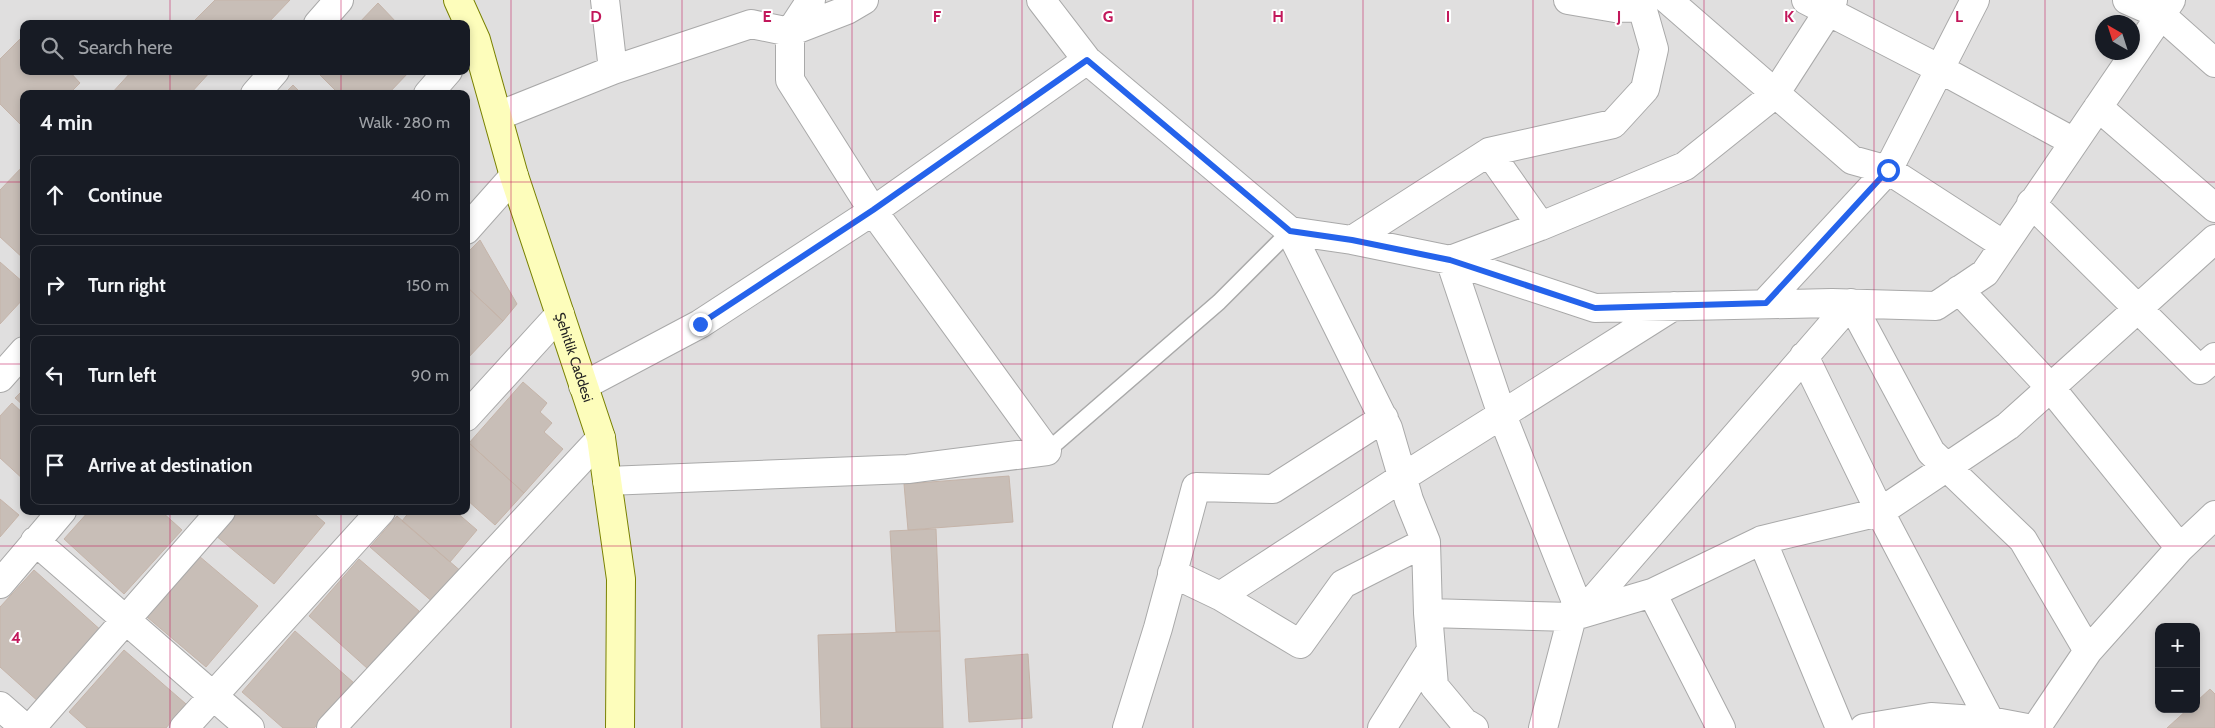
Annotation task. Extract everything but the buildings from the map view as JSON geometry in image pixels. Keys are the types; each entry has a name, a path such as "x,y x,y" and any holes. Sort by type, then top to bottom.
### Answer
{"street":[{"path":"322,20 339,0"},
{"name":"Şehitlik Caddesi","path":"458,0 464,20"},
{"path":"605,0 613,70"},
{"path":"607,481 908,469 1047,451 873,210 790,80 790,32 811,0"},
{"path":"498,116 613,70 751,24 790,32 847,10 864,0"},
{"path":"1041,0 1087,60 1290,231 1384,418 1409,500 1426,542 1428,613 1434,686 1464,722 1474,728"},
{"path":"1568,0 1615,8 1652,2 1775,94 1852,160 1888,170 2004,245"},
{"path":"1766,303 1888,170 1976,0"},
{"path":"2126,0 2166,7 2215,63"},
{"path":"1352,240 1489,152 1613,124 1645,89 1654,49 1652,2"},
{"path":"1450,260 1541,226 1684,166 1775,94 1822,4 2074,142"},
{"path":"1290,231 1352,240 1450,260 1595,308 1766,303 1936,306 1985,272 2166,7"},
{"name":"Şehitlik Caddesi","path":"471,45 498,116 514,176 601,438 620,579 620,728"},
{"path":"583,386 700,324 873,210 1087,60"},
{"path":"258,90 272,75"},
{"path":"431,90 445,75"},
{"path":"2098,107 2215,208"},
{"path":"1489,152 1541,226"},
{"path":"470,226 514,176"},
{"path":"2031,202 2200,370 2215,357"},
{"path":"1428,613 1577,615 1652,593 1762,540 1880,512 2008,426 2215,239"},
{"path":"1450,260 1502,415 1577,615"},
{"path":"1959,290 2050,387 2180,548"},
{"path":"1543,728 1577,615 1851,303"},
{"path":"1851,303 1931,452 2023,540 2088,651"},
{"path":"1220,596 1403,477 1675,306"},
{"path":"470,413 560,314"},
{"path":"0,378 20,356"},
{"path":"1804,356 1880,512 1990,721"},
{"path":"1127,728 1196,487 1272,489 1384,418"},
{"path":"331,728 601,438"},
{"path":"0,584 58,515"},
{"path":"31,728 218,515"},
{"path":"184,728 376,515"},
{"path":"2036,728 2088,651 2180,548 2215,515"},
{"path":"1762,540 1840,728"},
{"path":"35,541 250,728"},
{"path":"1172,573 1220,596 1300,644 1343,584 1426,542"},
{"path":"1652,593 1721,728"},
{"path":"1382,728 1431,650"},
{"path":"0,706 25,728"},
{"path":"1864,728 1931,717 1990,721 2027,728"}],"lane":[{"path":"1047,451 1219,302 1290,231"}],"shaded area":[{"path":"0,0 2215,0 2215,728 0,728"}],"route":[{"path":"700,324 873,210 1087,60 1290,231 1352,240 1450,260 1595,308 1766,303 1888,170"}]}
